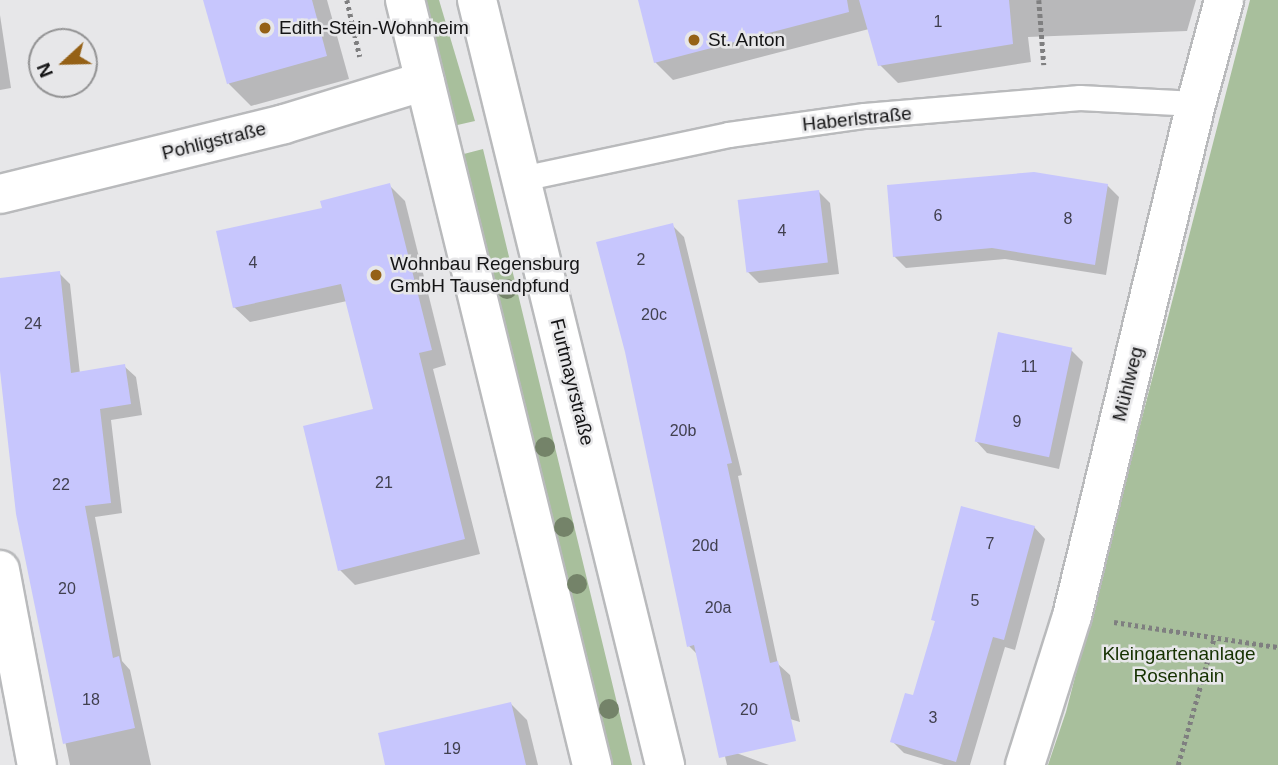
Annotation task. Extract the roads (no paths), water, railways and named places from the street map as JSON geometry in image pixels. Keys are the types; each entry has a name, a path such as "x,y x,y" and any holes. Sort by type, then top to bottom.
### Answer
{"main road":[{"path":"405,0 592,765"},
{"name":"Furtmayrstraße","path":"478,0 665,765"},
{"name":"Mühlweg","path":"1024,765 1072,616 1196,104 1224,0"},
{"name":"Pohligstraße","path":"0,194 284,124 425,80"},
{"path":"0,570 37,765"}],"lane":[{"name":"Haberlstraße","path":"522,179 729,135 864,116 1080,98 1196,104"}],"place":[{"name":"Edith-Stein-Wohnheim","path":"265,28"},
{"name":"St. Anton","path":"694,40"},
{"name":"Wohnbau Regensburg GmbH Tausendpfund","path":"376,275"}],"park label":[{"name":"Kleingartenanlage Rosenhain","path":"1179,665"}]}
